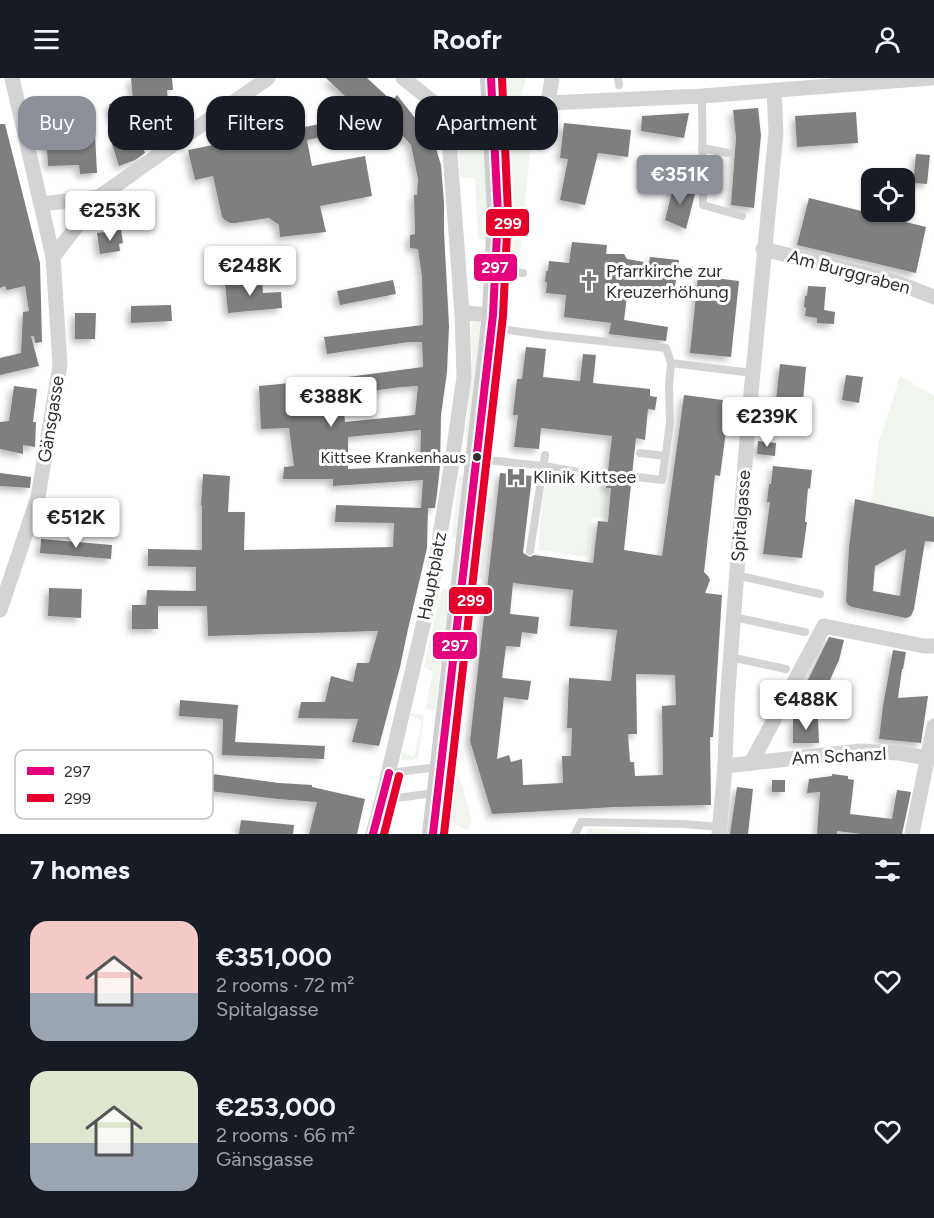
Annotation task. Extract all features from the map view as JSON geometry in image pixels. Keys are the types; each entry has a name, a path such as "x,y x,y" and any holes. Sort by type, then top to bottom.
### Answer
{"street":[{"name":"Gänsgasse","path":"0,610 38,497 60,365 53,257 12,78"},
{"path":"53,257 99,197 268,78"},
{"path":"403,78 426,96"},
{"name":"Hauptplatz","path":"491,78 493,96"},
{"path":"549,96 552,78"},
{"path":"558,103 702,96 931,78"},
{"name":"Spitalgasse","path":"719,831 752,373 776,132 774,90"},
{"name":"Hauptplatz","path":"373,834 430,596 452,468 464,377 462,313 450,150"},
{"name":"Hauptplatz","path":"434,834 492,321 498,214 496,150"},
{"path":"42,204 99,197"},
{"name":"Am Burggraben","path":"764,249 891,280 934,297"},
{"path":"462,313 492,321"},
{"path":"751,763 824,626 934,646"},
{"path":"912,834 934,726"},
{"name":"Am Schanzl","path":"725,766 861,751 899,753 927,758"}],"lane":[{"path":"702,96 703,205 742,216"},
{"path":"702,148 728,153"},
{"path":"495,270 523,273"},
{"path":"492,321 544,335 666,348 671,363 670,423 662,480 637,477"},
{"path":"671,363 752,373"},
{"path":"640,453 665,456"},
{"path":"530,551 545,455"},
{"path":"476,459 544,466 600,476"},
{"path":"736,575 820,594"},
{"path":"733,616 805,632"},
{"path":"730,657 786,669"},
{"path":"389,773 441,766"},
{"path":"382,800 438,793"},
{"path":"575,834 581,822 684,824 719,831"}],"shaded area":[{"path":"501,78 526,78 521,96 508,96 503,89"},
{"path":"458,150 487,150 489,240 478,239 475,179 460,177"},
{"path":"503,150 530,150 519,265 505,263 509,256 512,228 504,226"},
{"path":"475,322 480,322 482,325 469,441 465,440 472,358 471,328"},
{"path":"900,376 934,396 934,517 871,503 879,441"},
{"path":"459,475 465,477 456,538 452,537"},
{"path":"550,475 603,483 604,488 608,490 605,517 592,518 588,557 538,550 544,489"},
{"path":"484,498 492,498 482,579 471,577 472,564 477,561"},
{"path":"446,588 450,592 435,710 425,709 433,672 424,667 441,591"},
{"path":"410,713 424,715 418,758 402,760 402,752 414,757 422,721"},
{"path":"452,774 458,776 461,782 472,821 468,830 452,821 446,808"},
{"path":"589,828 641,832 655,834 585,834"}],"building":[{"path":"131,78 172,78 173,90 167,90 168,96 133,96"},
{"path":"326,78 367,78 387,96 345,96"},
{"path":"403,103 415,118 415,150 436,150 441,165 449,326 447,372 441,415 440,466 435,508 428,508 427,548 379,746 352,742 358,719 298,718 301,702 325,702 331,676 353,682 357,663 369,663 378,631 208,636 207,606 158,606 158,629 132,629 132,605 146,605 147,590 196,591 196,567 148,566 148,549 202,550 203,474 230,476 228,512 245,512 244,550 393,547 394,523 335,522 336,505 421,508 423,480 333,486 333,479 283,479 284,467 294,466 289,428 261,429 259,386 423,367 422,342 327,354 324,337 423,325 422,277 418,249 410,248 410,235 415,234 414,195 417,195 418,179 411,145 403,136","holes":["418,386 415,415 345,422 342,395","421,430 420,466 348,469 348,437"]},
{"path":"758,108 761,135 754,208 731,205 736,138 733,110"},
{"path":"856,112 858,143 797,147 795,116"},
{"path":"689,113 684,138 641,131 642,116"},
{"path":"564,123 631,130 628,157 598,153 585,205 560,200 568,159 560,158"},
{"path":"0,124 5,124 40,263 42,342 35,343 34,336 31,336 39,366 0,375 0,358 21,353 23,312 29,311 25,286 7,290 5,286 0,288"},
{"path":"317,124 317,138 307,140 312,166 365,156 372,196 320,206 326,232 280,237 279,225 269,218 235,223 225,220 222,217 213,176 195,180 188,150 206,146 206,150 305,150 305,127"},
{"path":"47,150 96,150 97,173 80,174 79,165 48,166"},
{"path":"114,150 144,150 145,153 135,160 119,166"},
{"path":"916,154 930,155 927,184 915,183"},
{"path":"674,184 696,190 686,229 665,220"},
{"path":"809,198 861,211 861,222 906,222 926,227 916,273 797,245"},
{"path":"121,230 123,243 119,244 120,251 100,254 97,233"},
{"name":"Pfarrkirche zur Kreuzerhöhung","path":"572,242 607,245 606,254 624,254 627,259 649,263 650,257 679,260 674,293 637,289 627,296 624,320 668,327 666,341 609,334 611,323 564,317 566,295 546,293 546,271 548,271 549,261 569,263"},
{"path":"698,276 739,281 731,357 690,353"},
{"path":"262,279 263,293 281,292 282,308 228,313 225,282"},
{"path":"393,280 396,294 340,305 337,291"},
{"path":"808,286 826,287 824,310 835,312 834,324 817,323 817,318 805,316 805,296 807,296"},
{"path":"171,305 172,321 131,323 131,306"},
{"path":"75,313 96,313 95,339 75,339"},
{"path":"526,347 546,349 543,377 580,381 583,354 596,355 593,383 650,389 650,396 657,397 655,410 648,409 645,440 636,438 624,550 662,556 684,395 730,401 720,476 715,475 704,572 710,580 705,593 722,595 713,737 710,737 711,805 615,807 492,814 470,741 500,473 532,476 523,553 530,557 534,555 593,563 598,521 608,522 611,488 606,488 612,436 541,428 539,449 514,447 518,415 513,415 517,379 522,379","holes":["513,583 573,590 570,626 617,630 611,681 569,678 567,728 572,728 571,756 562,756 563,783 523,785 522,759 511,762 509,755 497,759 504,697 528,700 531,681 502,678 506,646 520,647 522,632 537,634 539,617 510,614","636,674 675,675 676,705 662,706 663,775 635,776 634,762 630,762 628,734 637,734"]},
{"path":"780,364 806,367 803,400 807,401 804,422 774,418"},
{"path":"846,375 863,377 859,403 842,400"},
{"path":"14,386 37,389 33,422 36,422 35,447 23,445 23,454 0,449 0,422 9,421"},
{"path":"758,441 776,443 775,456 757,454"},
{"path":"773,466 812,470 810,489 808,488 805,522 807,522 802,558 763,554 770,502 767,502 769,484 771,484"},
{"path":"0,473 31,477 30,488 0,486"},
{"path":"855,499 934,517 934,542 925,541 911,616 906,618 848,605 846,601","holes":["906,549 900,596 873,591 875,566"]},
{"path":"41,539 112,545 111,559 40,553"},
{"path":"49,588 82,589 81,618 48,616"},
{"path":"829,637 844,640 839,660 824,693 806,684"},
{"path":"893,650 906,652 898,698 928,696 921,743 879,739"},
{"path":"180,700 238,705 235,742 325,746 324,759 222,755 223,719 179,716"},
{"path":"793,719 818,719 819,743 793,743"},
{"path":"213,774 312,785 312,787 365,799 357,834 309,834 317,802 213,791"},
{"path":"832,774 848,776 848,779 854,780 850,814 892,819 897,790 911,792 902,834 861,834 837,831 837,834 817,834 820,792 807,793 809,779 832,776"},
{"path":"772,780 785,780 785,792 772,792"},
{"path":"737,787 753,789 748,834 730,834"},
{"path":"241,820 294,825 293,834 239,834"}],"transit line":[{"name":"297","path":"433,834 493,315 498,214 491,78"},
{"name":"299","path":"444,834 503,316 508,213 502,78"},
{"name":"297","path":"373,834 389,773"},
{"name":"299","path":"384,834 399,776"}],"place":[{"name":"Pfarrkirche zur Kreuzerhöhung","path":"589,281"},
{"name":"Kittsee Krankenhaus","path":"477,457"},
{"name":"Klinik Kittsee","path":"516,477"}]}
